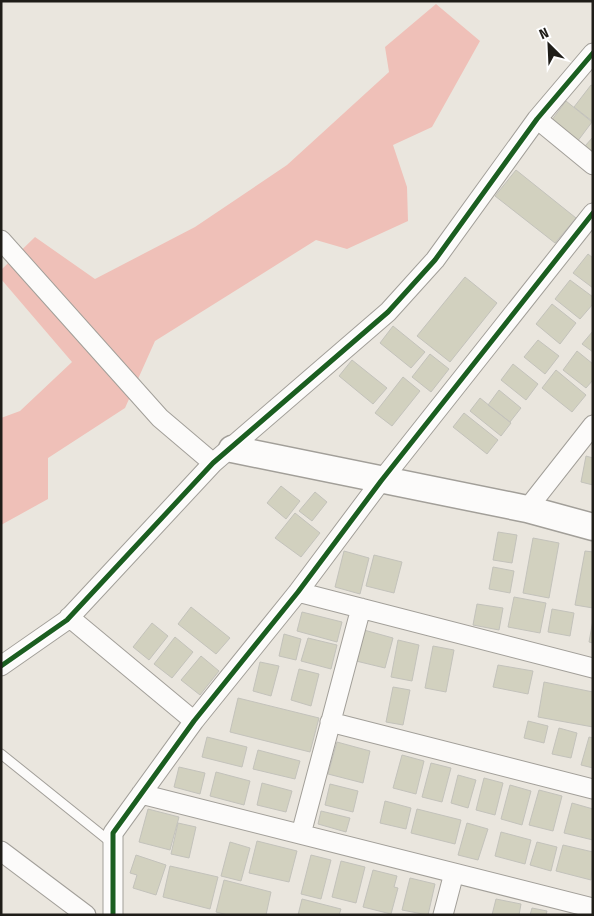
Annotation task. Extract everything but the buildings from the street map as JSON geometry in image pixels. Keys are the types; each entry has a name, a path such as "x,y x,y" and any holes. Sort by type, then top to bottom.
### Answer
{"street":[{"path":"1,666 69,617 222,456 388,312 435,260 537,119 593,54"},
{"path":"537,119 593,165"},
{"path":"113,915 113,833 194,721 298,592 381,481 593,213"},
{"path":"1,240 160,418 222,456 381,481 527,509 593,527"},
{"path":"527,509 593,425"},
{"path":"298,592 593,668"},
{"path":"301,834 360,608"},
{"path":"69,617 194,721"},
{"path":"330,722 593,789"},
{"path":"142,794 593,908"},
{"path":"1,851 86,915"},
{"path":"443,915 454,873"}],"lane":[{"path":"1,754 113,844"}],"shaded area":[{"path":"436,4 480,41 432,127 393,145 407,187 408,221 347,249 316,240 155,341 125,408 48,458 48,499 1,525 1,418 20,411 72,362 1,279 1,270 35,237 95,279 195,227 287,165 389,72 385,47"}],"cycle path":[{"path":"1,666 67,620 213,463 388,312 435,260 537,119 593,53"},
{"path":"113,915 113,833 194,721 298,592 381,481 593,213"}]}
